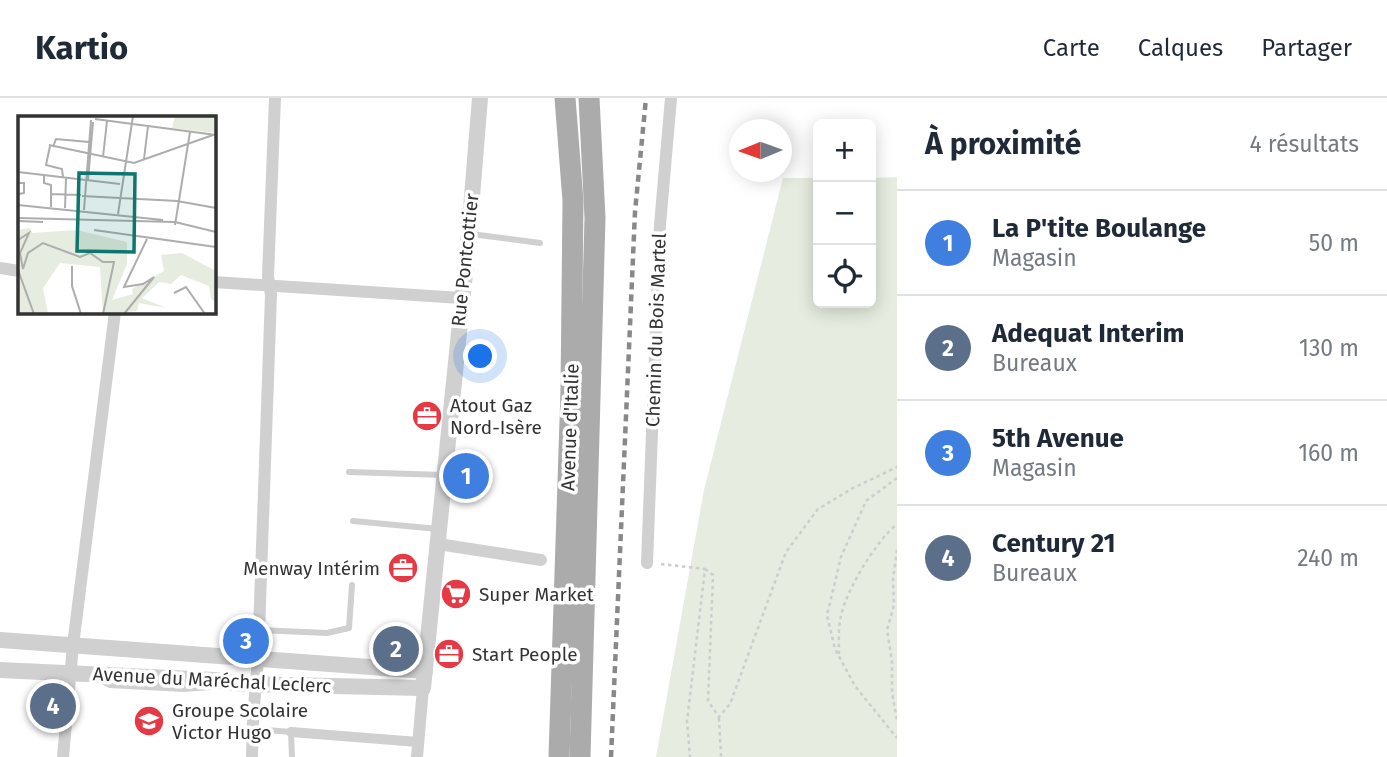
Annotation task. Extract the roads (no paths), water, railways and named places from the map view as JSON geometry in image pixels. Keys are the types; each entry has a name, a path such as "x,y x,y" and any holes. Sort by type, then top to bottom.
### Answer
{"main road":[{"name":"Avenue d'Italie","path":"559,757 571,390 573,228 565,98"},
{"name":"Avenue d'Italie","path":"580,757 595,218 589,98"}],"street":[{"path":"252,757 253,719 249,684 258,659 275,98"},
{"name":"Rue Pontcottier","path":"417,757 480,98"},
{"name":"Chemin du Bois Martel","path":"647,563 660,225 671,98"},
{"path":"0,268 18,271"},
{"path":"215,282 461,298"},
{"path":"63,757 73,645 114,313"},
{"path":"439,536 541,560"},
{"name":"Avenue du Maréchal Leclerc","path":"0,640 425,671"},
{"name":"Avenue du Maréchal Leclerc","path":"0,670 249,684 424,688"},
{"path":"291,732 418,742"}],"lane":[{"path":"469,234 540,243"},
{"path":"349,472 444,475"},
{"path":"353,521 439,536"},
{"path":"259,630 327,633 349,628 352,585"},
{"path":"253,719 291,732 292,757"}],"railway":[{"path":"611,757 635,212 646,98"}],"place":[{"name":"Atout Gaz Nord-Isère","path":"427,416"},
{"name":"La P'tite Boulange","path":"466,476"},
{"name":"Menway Intérim","path":"403,568"},
{"name":"Super Market","path":"456,594"},
{"name":"5th Avenue","path":"246,641"},
{"name":"Adequat Interim","path":"396,649"},
{"name":"Start People","path":"449,654"},
{"name":"Century 21","path":"53,706"},
{"name":"Groupe Scolaire Victor Hugo","path":"149,721"}]}
